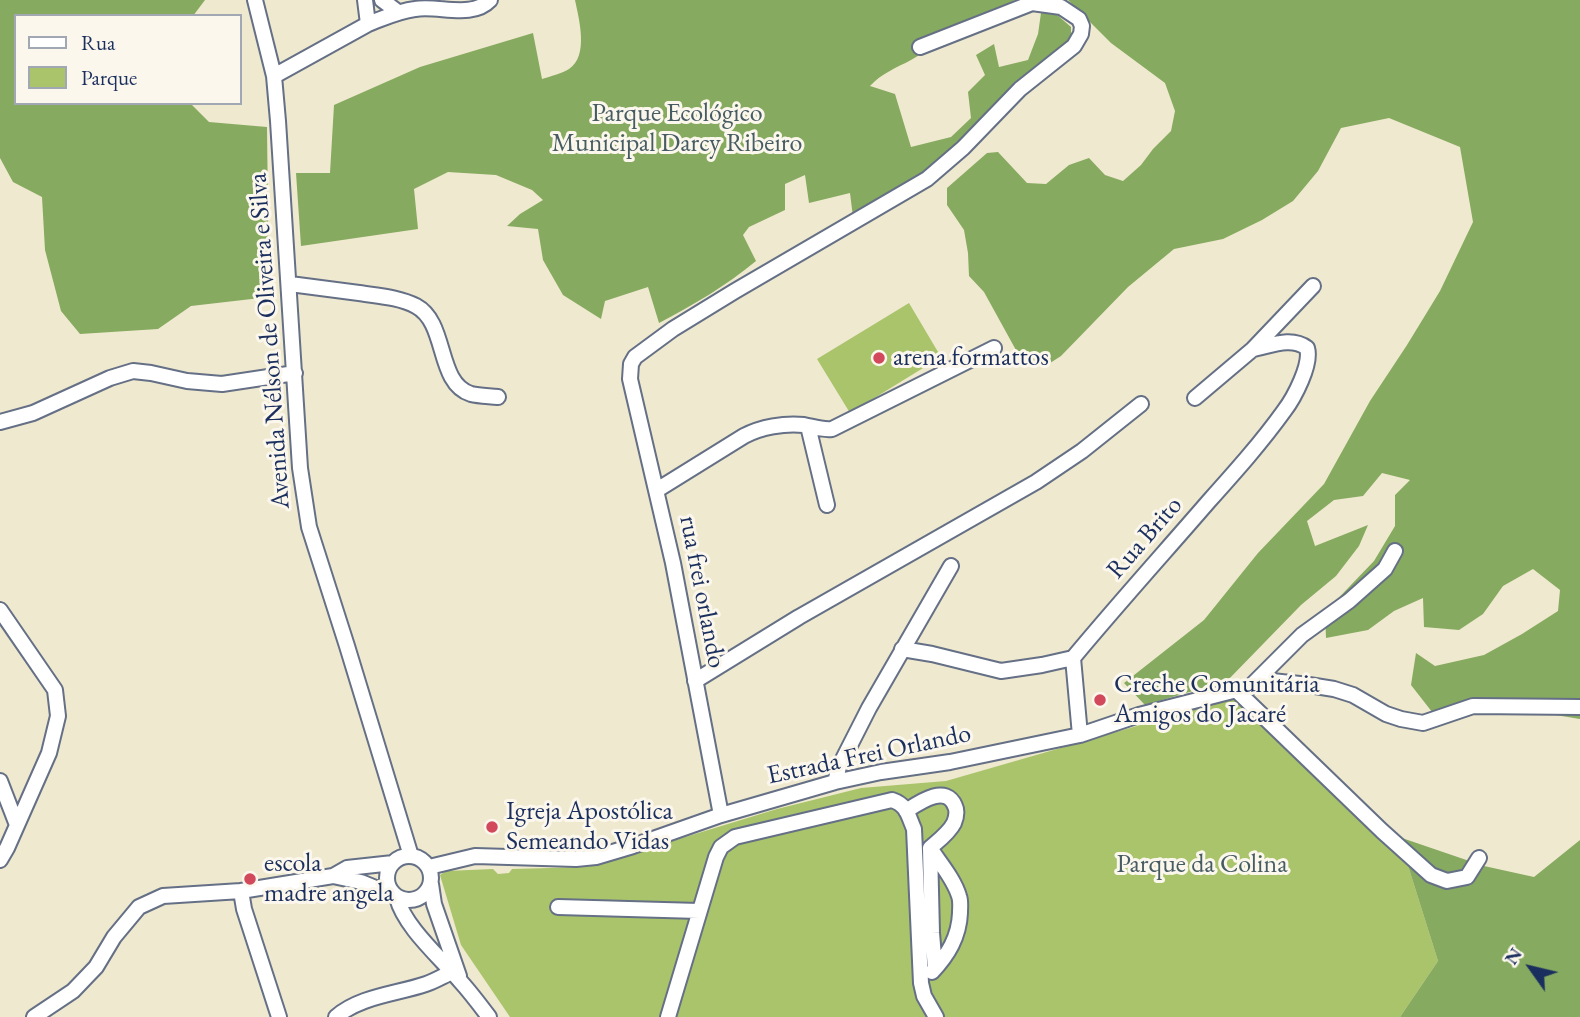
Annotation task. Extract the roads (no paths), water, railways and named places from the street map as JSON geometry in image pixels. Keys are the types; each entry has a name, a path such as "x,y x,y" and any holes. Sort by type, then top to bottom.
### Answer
{"street":[{"name":"Avenida Nélson de Oliveira e Silva","path":"255,0 274,76 300,468 309,527 404,835 402,858"},
{"path":"365,0 368,24"},
{"path":"382,0 398,12"},
{"path":"274,76 368,24 398,12 420,8 468,10 483,6 491,0"},
{"name":"rua frei orlando","path":"722,815 673,563 630,379 631,364 635,357 673,329 927,179 963,148 1020,89 1074,47 1082,34 1082,26 1079,19 1062,7 1032,3 919,47"},
{"path":"289,284 394,298 417,306 430,320 454,382 470,394 498,397"},
{"path":"1195,398 1253,349 1313,286"},
{"name":"Rua Brito","path":"1073,658 1246,459 1286,409 1304,371 1308,357 1307,348 1303,344 1286,342 1253,349"},
{"path":"657,490 758,429 797,425 824,430 843,425 994,348"},
{"path":"0,422 33,413 110,378 133,371 187,381 222,383 295,373"},
{"path":"695,681 799,617 1036,482 1082,451 1141,404"},
{"path":"808,426 827,505"},
{"path":"1395,551 1385,569 1349,601 1302,635 1244,689 1382,831 1431,875 1447,881 1467,877 1479,858"},
{"path":"835,782 839,767 869,708 951,566"},
{"path":"0,610 55,690 58,716 49,753 0,860"},
{"path":"902,649 1001,671 1073,658 1080,734"},
{"name":"Estrada Frei Orlando","path":"429,867 475,856 576,859 596,857 722,815 835,782 950,762 1080,734 1139,715 1272,681 1334,689 1353,695 1393,717 1423,723 1473,706 1580,707"},
{"path":"0,781 18,825"},
{"path":"906,811 921,801 938,795 949,797 954,804 957,812 954,824 930,848"},
{"path":"668,1017 721,847 736,837 892,800 900,803 906,811 914,829 954,884 960,899 960,922 954,941 944,958 921,983"},
{"path":"914,829 921,983 924,996 936,1017"},
{"path":"930,848 935,968"},
{"path":"402,858 388,870 389,889 407,919 489,1017"},
{"path":"34,1017 73,991 96,967 114,937 139,907 163,896 241,891 333,876 347,868 402,858 421,859 429,867 434,904 456,976"},
{"path":"333,876 361,882 407,901 426,893 431,884"},
{"path":"241,891 244,909 279,1017"},
{"path":"558,907 699,911"},
{"path":"336,1017 343,1011 374,998 456,976"}],"place":[{"name":"arena formattos","path":"879,358"},
{"name":"Creche Comunitária Amigos do Jacaré","path":"1100,700"},
{"name":"Igreja Apostólica Semeando Vidas","path":"492,827"},
{"name":"escola madre angela","path":"250,879"}],"park label":[{"name":"Parque Ecológico Municipal Darcy Ribeiro","path":"677,129"},
{"name":"Parque da Colina","path":"1202,865"}]}
